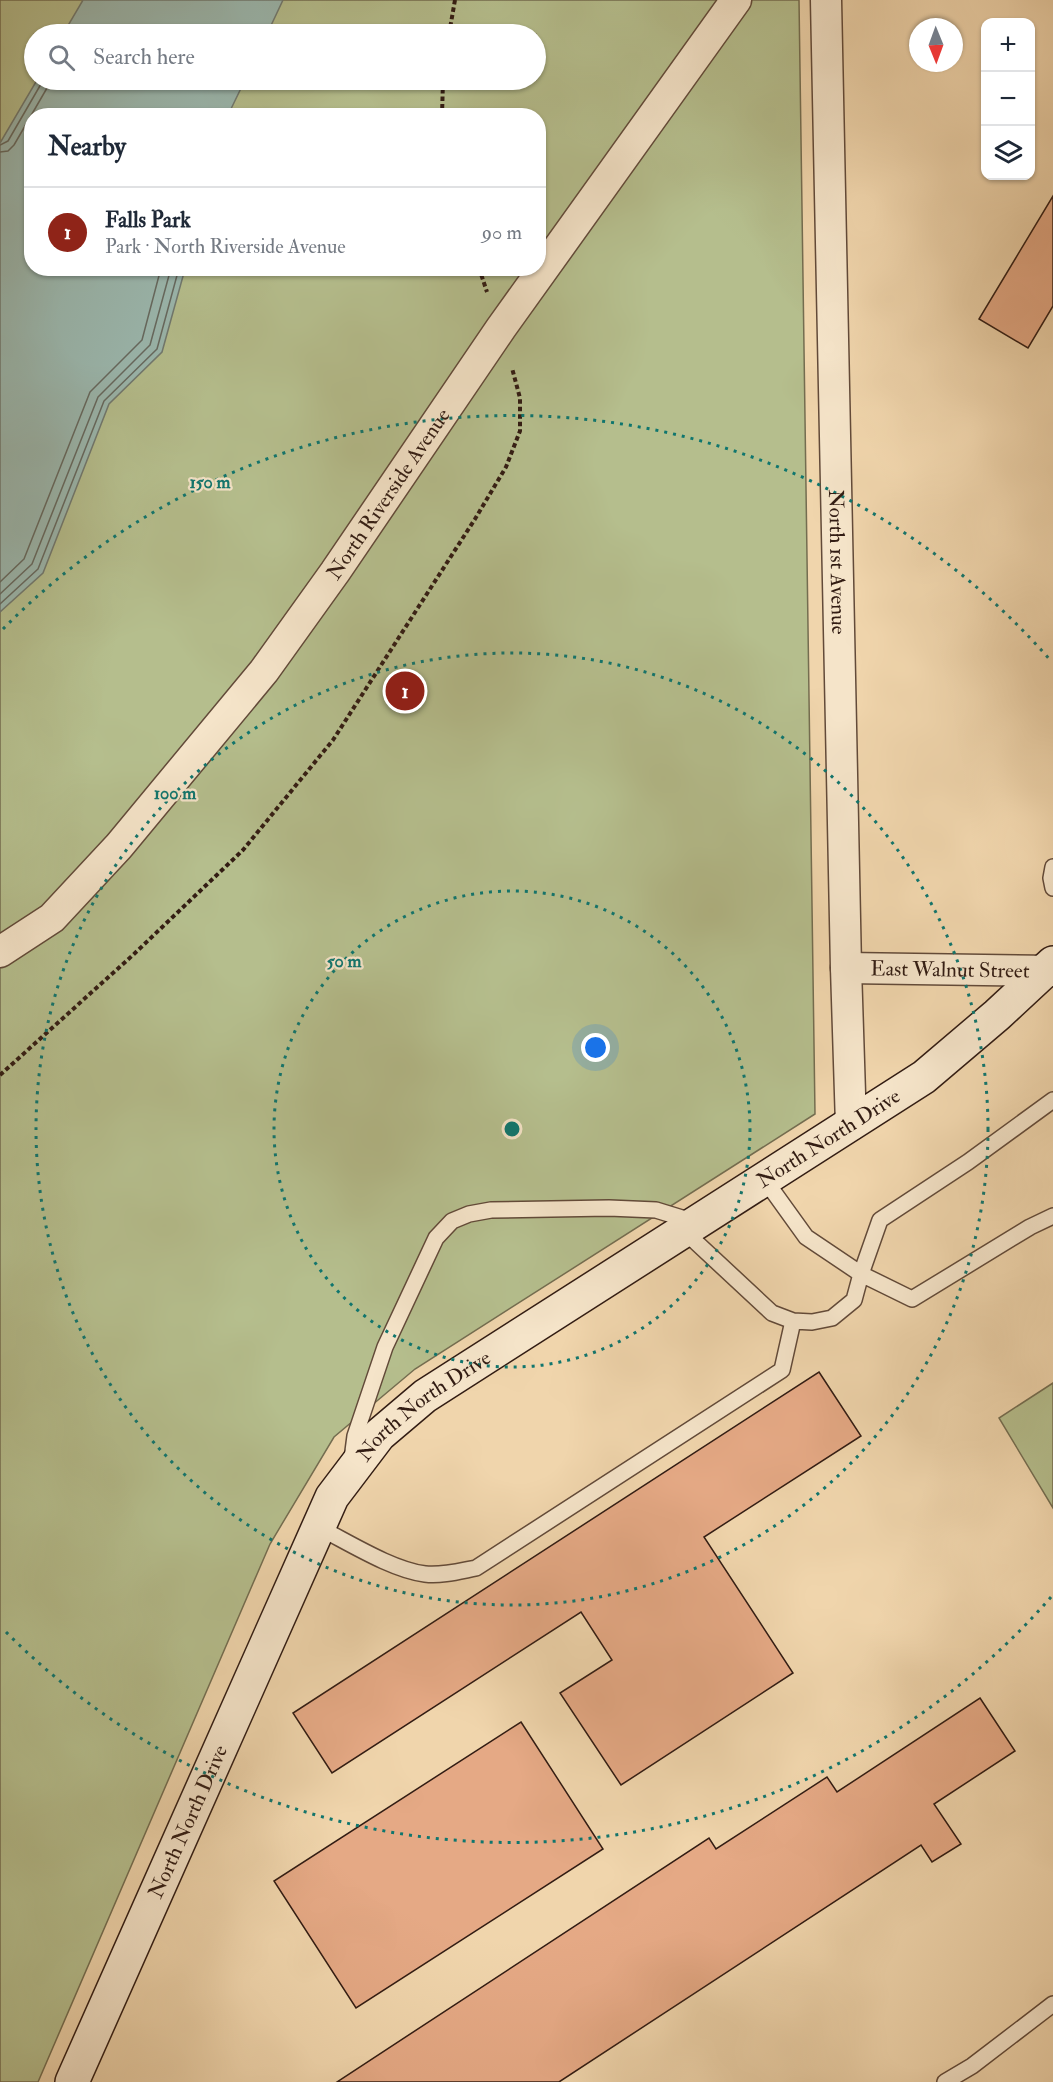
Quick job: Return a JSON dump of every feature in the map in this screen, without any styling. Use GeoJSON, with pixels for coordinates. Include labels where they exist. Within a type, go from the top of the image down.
{"type":"FeatureCollection","features":[{"type":"Feature","properties":{"kind":"main road","name":"North North Drive"},"geometry":{"type":"LineString","coordinates":[[72,2082],[332,1497],[379,1435],[425,1396],[924,1077],[1050,968]]}},
{"type":"Feature","properties":{"kind":"street","name":"North Riverside Avenue"},"geometry":{"type":"LineString","coordinates":[[546,265],[736,0]]}},
{"type":"Feature","properties":{"kind":"street","name":"North 1st Avenue"},"geometry":{"type":"LineString","coordinates":[[826,0],[851,1125]]}},
{"type":"Feature","properties":{"kind":"street","name":"North Riverside Avenue"},"geometry":{"type":"LineString","coordinates":[[0,952],[52,918],[60,910],[119,846],[264,671],[538,276]]}},
{"type":"Feature","properties":{"kind":"street","name":"East Walnut Street"},"geometry":{"type":"LineString","coordinates":[[846,968],[1050,968]]}},
{"type":"Feature","properties":{"kind":"lane"},"geometry":{"type":"LineString","coordinates":[[1053,867],[1051,878],[1053,888]]}},
{"type":"Feature","properties":{"kind":"lane"},"geometry":{"type":"LineString","coordinates":[[350,1472],[355,1437],[385,1347],[436,1238],[452,1221],[469,1214],[491,1210],[609,1208],[656,1210],[691,1227],[772,1313],[793,1321],[812,1322],[832,1318],[854,1300],[880,1220],[968,1162],[1053,1100]]}},
{"type":"Feature","properties":{"kind":"lane"},"geometry":{"type":"LineString","coordinates":[[765,1180],[806,1237],[861,1274],[912,1299],[1030,1227],[1053,1216]]}},
{"type":"Feature","properties":{"kind":"lane"},"geometry":{"type":"LineString","coordinates":[[318,1527],[388,1562],[425,1574],[449,1573],[476,1568],[782,1370],[793,1321]]}},
{"type":"Feature","properties":{"kind":"lane"},"geometry":{"type":"LineString","coordinates":[[945,2082],[972,2066],[1053,2004]]}},
{"type":"Feature","properties":{"kind":"path"},"geometry":{"type":"LineString","coordinates":[[451,24],[455,0]]}},
{"type":"Feature","properties":{"kind":"path"},"geometry":{"type":"LineString","coordinates":[[442,108],[443,90]]}},
{"type":"Feature","properties":{"kind":"path"},"geometry":{"type":"LineString","coordinates":[[0,1075],[134,954],[243,850],[333,740],[475,519],[506,467],[520,431],[520,398],[501,328],[482,276]]}},
{"type":"Feature","properties":{"kind":"green space"},"geometry":{"type":"Polygon","coordinates":[[[0,0],[799,0],[815,1114],[415,1369],[334,1437],[270,1544],[38,2082],[0,2082],[0,0]]]}},
{"type":"Feature","properties":{"kind":"green space"},"geometry":{"type":"Polygon","coordinates":[[[1053,1383],[1053,1508],[999,1418],[1053,1383]]]}},
{"type":"Feature","properties":{"kind":"water"},"geometry":{"type":"Polygon","coordinates":[[[83,0],[283,0],[272,24],[69,24],[83,0]]]}},
{"type":"Feature","properties":{"kind":"water"},"geometry":{"type":"Polygon","coordinates":[[[31,90],[240,90],[231,108],[24,108],[24,276],[183,276],[162,352],[109,404],[43,573],[0,612],[0,143],[31,90]]]}},
{"type":"Feature","properties":{"kind":"building"},"geometry":{"type":"Polygon","coordinates":[[[1053,196],[1053,306],[1028,348],[979,319],[1053,196]]]}},
{"type":"Feature","properties":{"kind":"building"},"geometry":{"type":"Polygon","coordinates":[[[819,1372],[861,1436],[704,1537],[793,1673],[621,1785],[560,1693],[612,1660],[581,1612],[332,1773],[293,1713],[819,1372]]]}},
{"type":"Feature","properties":{"kind":"building"},"geometry":{"type":"Polygon","coordinates":[[[980,1698],[1015,1751],[934,1804],[961,1844],[932,1862],[921,1845],[559,2082],[337,2082],[709,1838],[716,1849],[827,1777],[837,1792],[980,1698]]]}},
{"type":"Feature","properties":{"kind":"building"},"geometry":{"type":"Polygon","coordinates":[[[521,1722],[603,1849],[356,2008],[274,1881],[521,1722]]]}},
{"type":"Feature","properties":{"kind":"place","name":"Falls Park"},"geometry":{"type":"Point","coordinates":[405,691]}}]}
